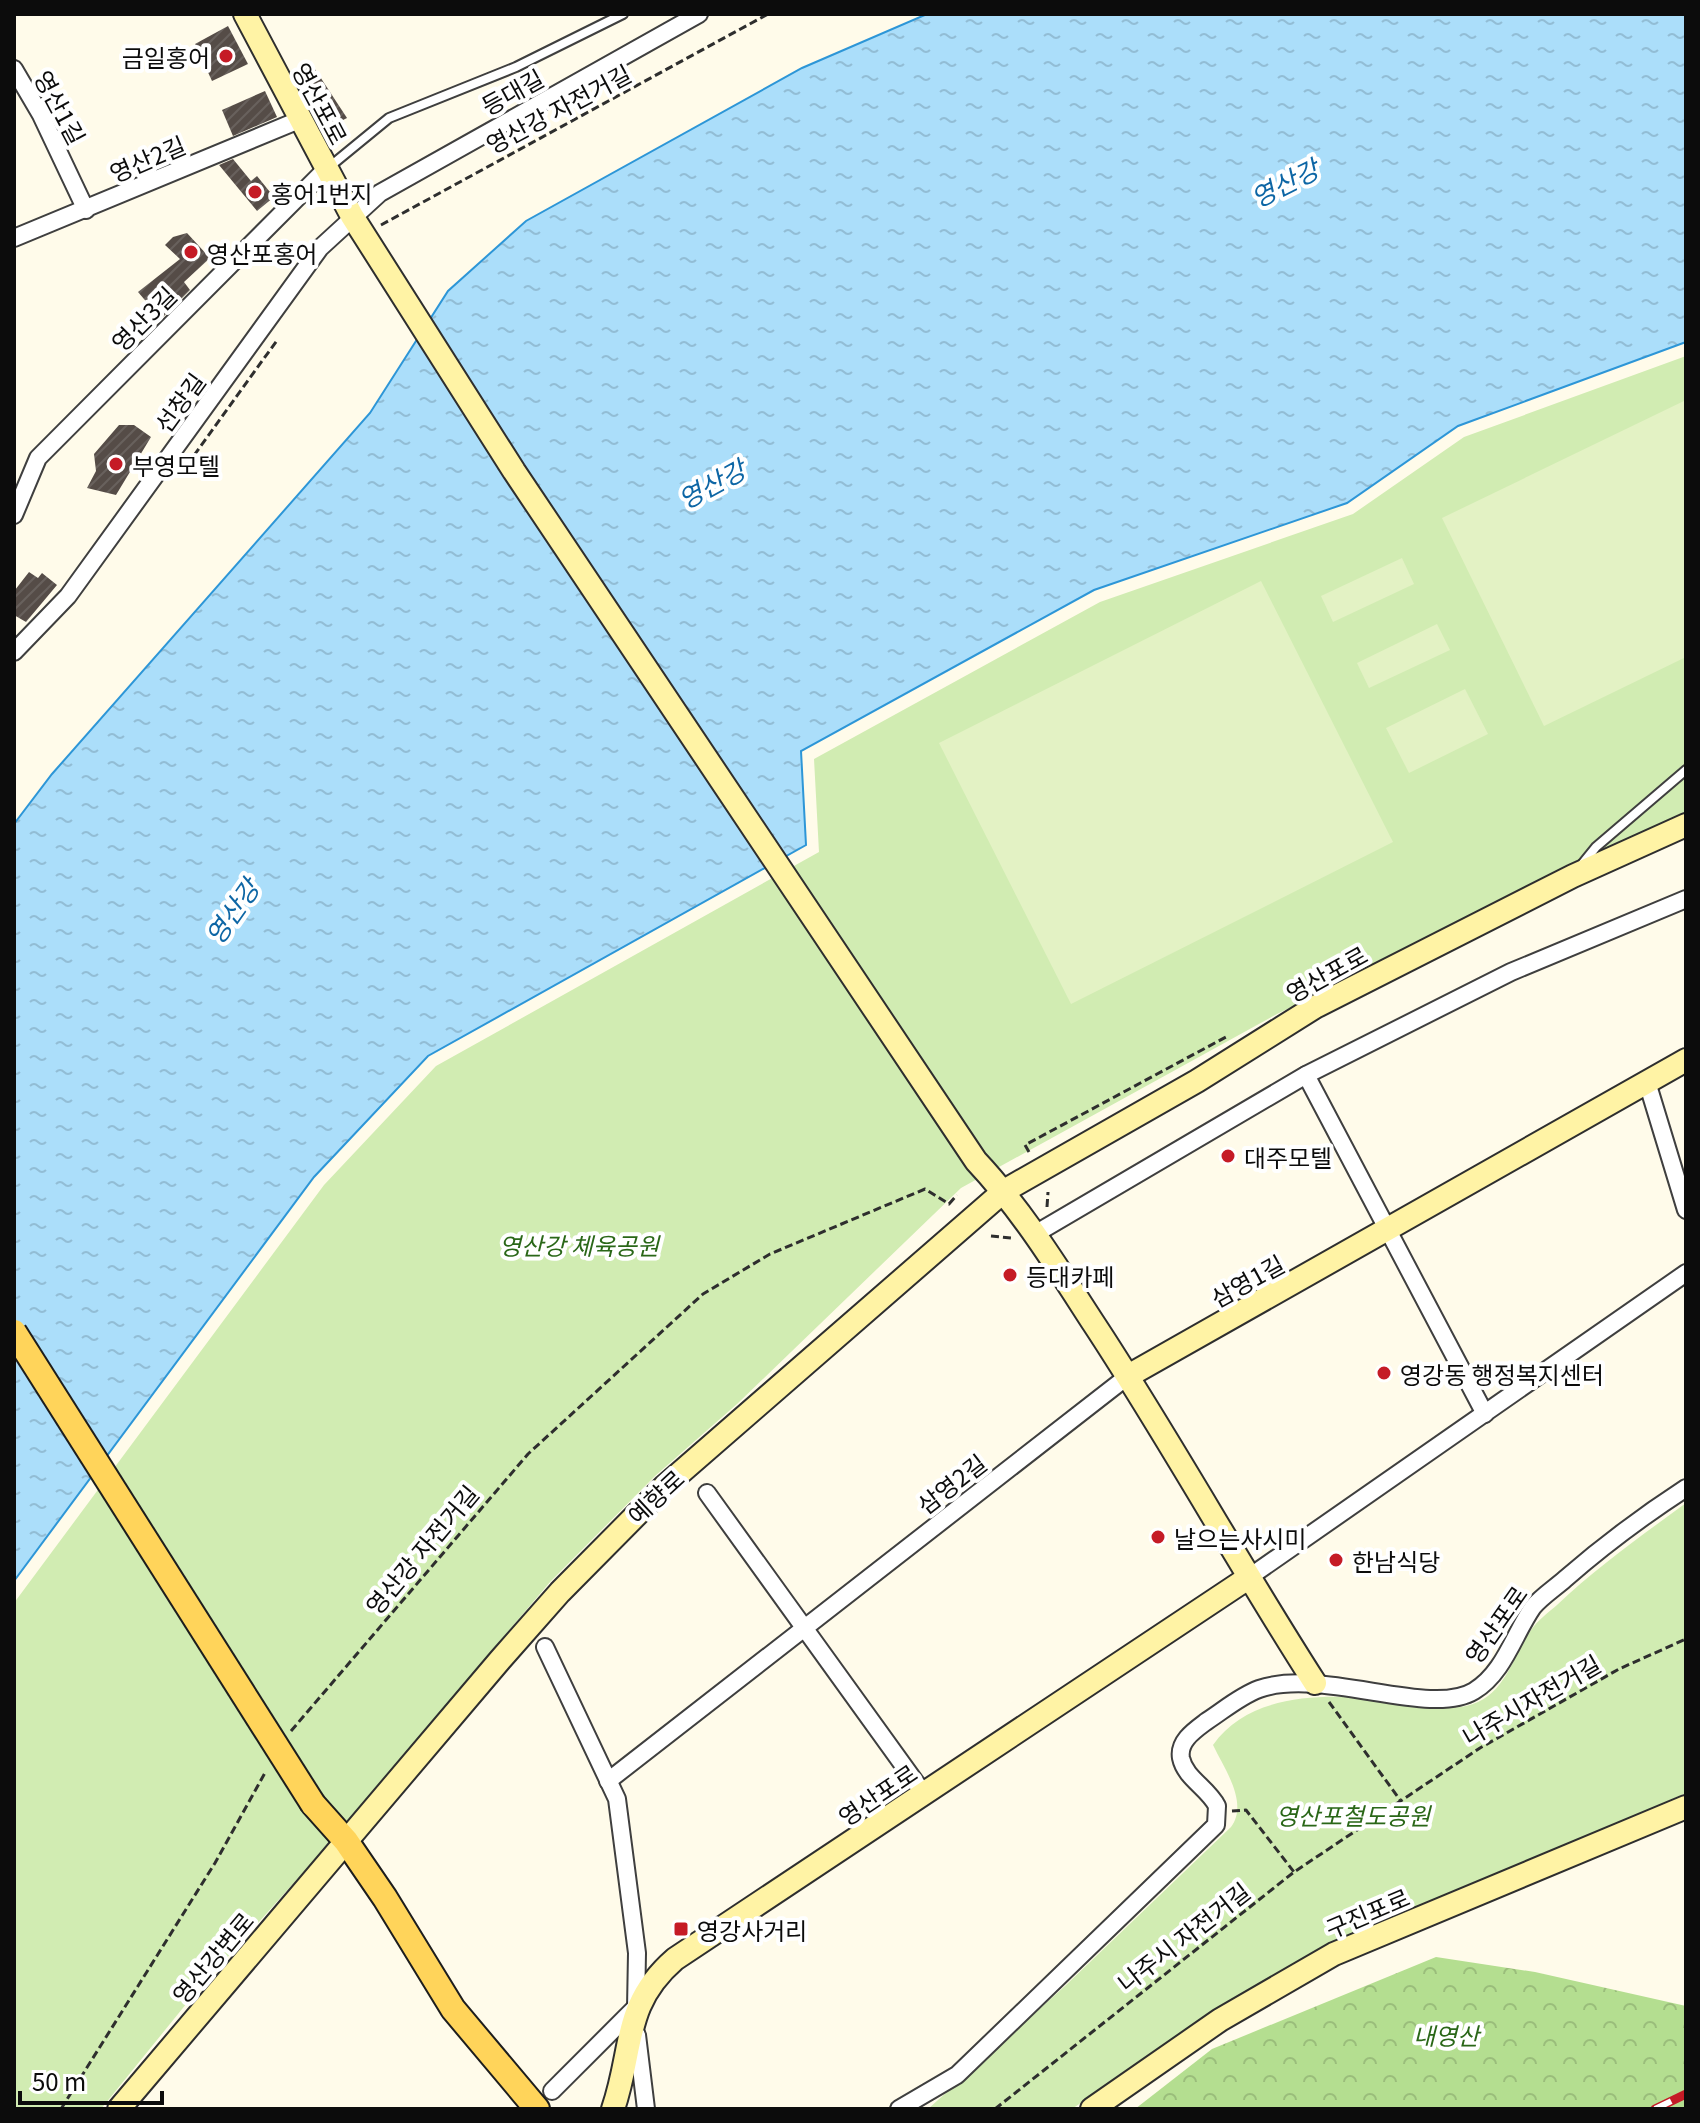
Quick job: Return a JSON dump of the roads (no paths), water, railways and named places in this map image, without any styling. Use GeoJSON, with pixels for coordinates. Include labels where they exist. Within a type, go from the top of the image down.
{"type":"FeatureCollection","features":[{"type":"Feature","properties":{"kind":"main road"},"geometry":{"type":"LineString","coordinates":[[14,1332],[313,1804],[346,1841],[453,2009],[545,2100]]}},
{"type":"Feature","properties":{"kind":"street","name":"영산포로"},"geometry":{"type":"LineString","coordinates":[[245,14],[352,216],[514,471],[976,1161],[1004,1191],[1197,1081],[1315,1007],[1573,876],[1686,825]]}},
{"type":"Feature","properties":{"kind":"street","name":"등대길"},"geometry":{"type":"LineString","coordinates":[[352,216],[380,193],[699,14]]}},
{"type":"Feature","properties":{"kind":"street","name":"영산1길"},"geometry":{"type":"LineString","coordinates":[[14,69],[41,115],[86,210]]}},
{"type":"Feature","properties":{"kind":"street","name":"영산2길"},"geometry":{"type":"LineString","coordinates":[[14,238],[299,120]]}},
{"type":"Feature","properties":{"kind":"street","name":"영산3길"},"geometry":{"type":"LineString","coordinates":[[14,515],[38,458],[326,169]]}},
{"type":"Feature","properties":{"kind":"street","name":"선창길"},"geometry":{"type":"LineString","coordinates":[[14,652],[68,596],[320,248],[352,216]]}},
{"type":"Feature","properties":{"kind":"street"},"geometry":{"type":"LineString","coordinates":[[1035,1234],[1306,1075],[1511,972],[1686,899]]}},
{"type":"Feature","properties":{"kind":"street","name":"삼영1길"},"geometry":{"type":"LineString","coordinates":[[1128,1376],[1686,1060]]}},
{"type":"Feature","properties":{"kind":"street"},"geometry":{"type":"LineString","coordinates":[[1306,1075],[1485,1414]]}},
{"type":"Feature","properties":{"kind":"street"},"geometry":{"type":"LineString","coordinates":[[1647,1082],[1686,1210]]}},
{"type":"Feature","properties":{"kind":"street"},"geometry":{"type":"LineString","coordinates":[[1004,1191],[1128,1376],[1248,1578],[1315,1683]]}},
{"type":"Feature","properties":{"kind":"street","name":"예향로"},"geometry":{"type":"LineString","coordinates":[[346,1841],[540,1614],[611,1538],[699,1456],[1004,1191]]}},
{"type":"Feature","properties":{"kind":"street"},"geometry":{"type":"LineString","coordinates":[[1248,1578],[1686,1273]]}},
{"type":"Feature","properties":{"kind":"street","name":"삼영2길"},"geometry":{"type":"LineString","coordinates":[[608,1781],[1128,1376]]}},
{"type":"Feature","properties":{"kind":"street","name":"영산포로"},"geometry":{"type":"LineString","coordinates":[[899,2109],[957,2075],[1216,1825],[1219,1811],[1214,1799],[1183,1763],[1184,1742],[1199,1726],[1259,1690],[1315,1683],[1449,1699],[1472,1692],[1484,1684],[1506,1655],[1534,1606],[1616,1534],[1686,1488]]}},
{"type":"Feature","properties":{"kind":"street"},"geometry":{"type":"LineString","coordinates":[[707,1493],[924,1794]]}},
{"type":"Feature","properties":{"kind":"street","name":"영산포로"},"geometry":{"type":"LineString","coordinates":[[613,2109],[625,2075],[636,2007],[648,1987],[675,1959],[1248,1578]]}},
{"type":"Feature","properties":{"kind":"street"},"geometry":{"type":"LineString","coordinates":[[545,1647],[617,1799],[637,1953],[638,2058],[646,2109]]}},
{"type":"Feature","properties":{"kind":"street","name":"구진포로"},"geometry":{"type":"LineString","coordinates":[[1092,2109],[1229,2014],[1334,1954],[1686,1807]]}},
{"type":"Feature","properties":{"kind":"street","name":"영산강변로"},"geometry":{"type":"LineString","coordinates":[[119,2109],[346,1841]]}},
{"type":"Feature","properties":{"kind":"street"},"geometry":{"type":"LineString","coordinates":[[545,2100],[636,2007]]}},
{"type":"Feature","properties":{"kind":"lane"},"geometry":{"type":"LineString","coordinates":[[326,169],[389,118],[516,67],[623,14]]}},
{"type":"Feature","properties":{"kind":"lane"},"geometry":{"type":"LineString","coordinates":[[1573,876],[1596,847],[1686,770]]}},
{"type":"Feature","properties":{"kind":"water","name":"영산강"},"geometry":{"type":"Polygon","coordinates":[[[927,14],[1686,14],[1686,342],[1458,426],[1347,503],[1094,590],[801,751],[806,845],[428,1056],[314,1177],[14,1581],[14,824],[52,774],[370,413],[448,291],[526,221],[802,68],[927,14]]]}},
{"type":"Feature","properties":{"kind":"railway"},"geometry":{"type":"LineString","coordinates":[[1655,2109],[1686,2094]]}},
{"type":"Feature","properties":{"kind":"place","name":"금일홍어"},"geometry":{"type":"Point","coordinates":[226,56]}},
{"type":"Feature","properties":{"kind":"place","name":"홍어1번지"},"geometry":{"type":"Point","coordinates":[255,192]}},
{"type":"Feature","properties":{"kind":"place","name":"영산포홍어"},"geometry":{"type":"Point","coordinates":[191,252]}},
{"type":"Feature","properties":{"kind":"place","name":"부영모텔"},"geometry":{"type":"Point","coordinates":[116,464]}},
{"type":"Feature","properties":{"kind":"place","name":"대주모텔"},"geometry":{"type":"Point","coordinates":[1228,1156]}},
{"type":"Feature","properties":{"kind":"place","name":"등대카페"},"geometry":{"type":"Point","coordinates":[1010,1275]}},
{"type":"Feature","properties":{"kind":"place","name":"영강동 행정복지센터"},"geometry":{"type":"Point","coordinates":[1384,1373]}},
{"type":"Feature","properties":{"kind":"place","name":"날으는사시미"},"geometry":{"type":"Point","coordinates":[1158,1537]}},
{"type":"Feature","properties":{"kind":"place","name":"한남식당"},"geometry":{"type":"Point","coordinates":[1336,1560]}},
{"type":"Feature","properties":{"kind":"place","name":"영강사거리"},"geometry":{"type":"Point","coordinates":[681,1929]}},
{"type":"Feature","properties":{"kind":"park label","name":"영산강 체육공원"},"geometry":{"type":"Point","coordinates":[579,1244]}},
{"type":"Feature","properties":{"kind":"park label","name":"영산포철도공원"},"geometry":{"type":"Point","coordinates":[1353,1814]}},
{"type":"Feature","properties":{"kind":"park label","name":"내영산"},"geometry":{"type":"Point","coordinates":[1446,2034]}}]}
